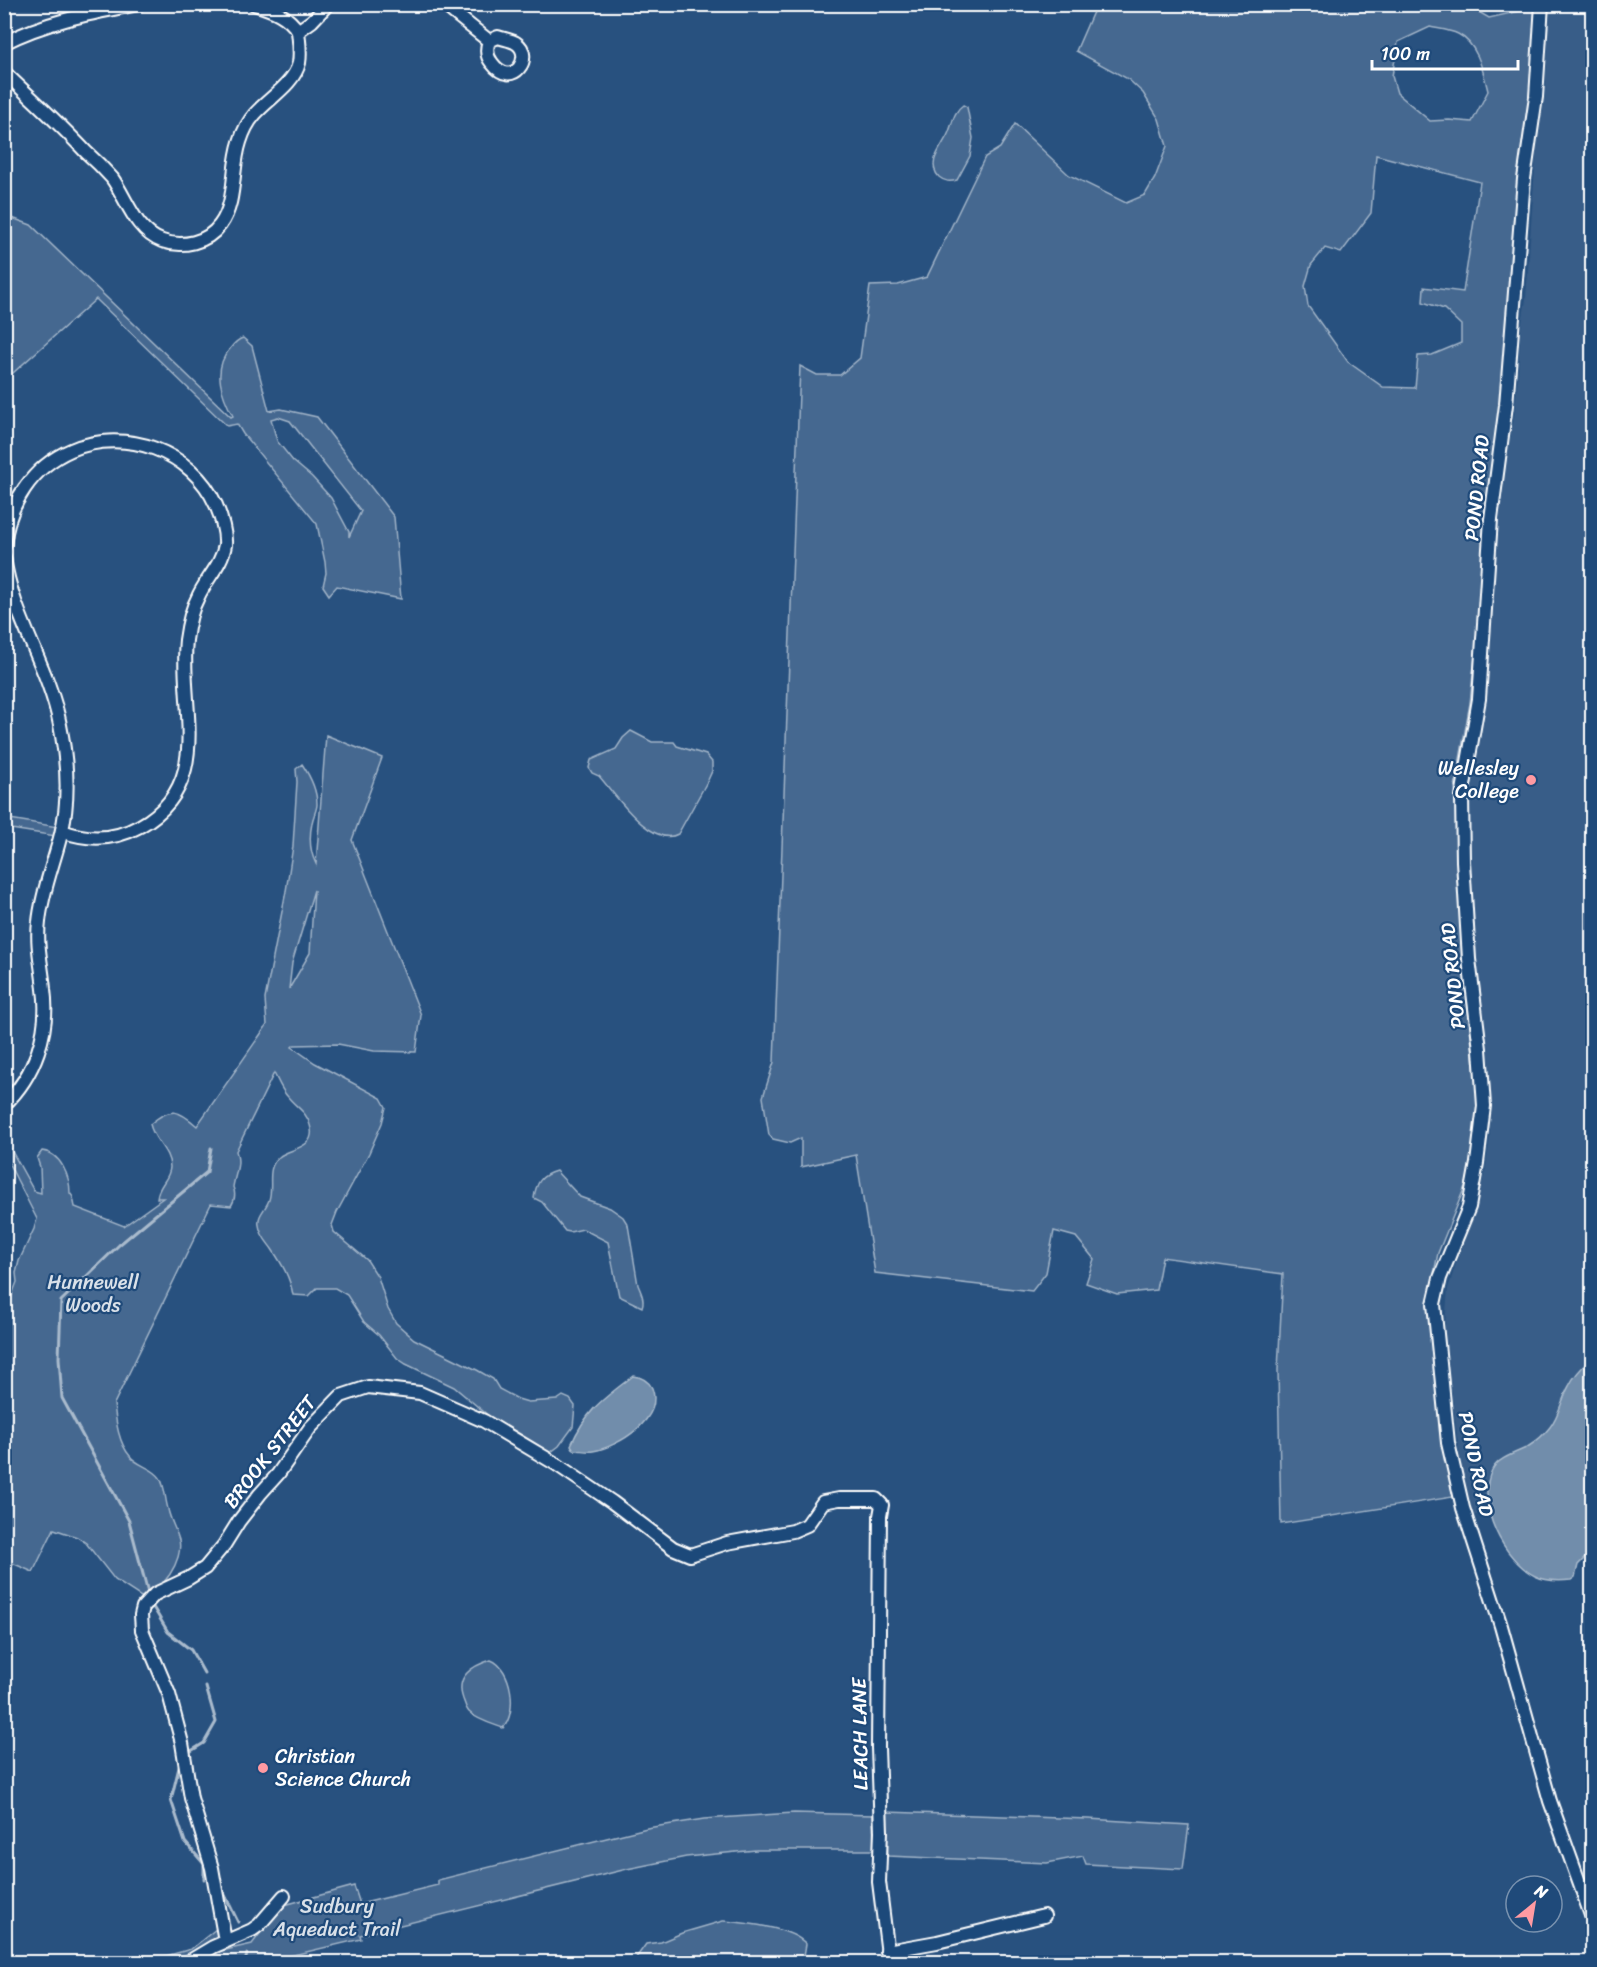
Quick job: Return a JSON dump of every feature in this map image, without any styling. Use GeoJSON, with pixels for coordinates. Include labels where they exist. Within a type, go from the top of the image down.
{"type":"FeatureCollection","features":[{"type":"Feature","properties":{"kind":"street"},"geometry":{"type":"LineString","coordinates":[[4,43],[56,21],[139,4]]}},
{"type":"Feature","properties":{"kind":"street"},"geometry":{"type":"LineString","coordinates":[[4,72],[111,178],[134,217],[149,233],[162,241],[181,244],[198,242],[211,235],[226,215],[239,142],[246,127],[254,115],[294,74],[299,63],[298,31],[291,21],[276,11],[254,4]]}},
{"type":"Feature","properties":{"kind":"street"},"geometry":{"type":"LineString","coordinates":[[298,31],[312,21],[328,4]]}},
{"type":"Feature","properties":{"kind":"street"},"geometry":{"type":"LineString","coordinates":[[443,4],[489,41]]}},
{"type":"Feature","properties":{"kind":"street","name":"POND ROAD"},"geometry":{"type":"LineString","coordinates":[[1542,4],[1536,97],[1524,179],[1506,405],[1491,519],[1479,699],[1462,797],[1469,959],[1480,1049],[1484,1106],[1477,1163],[1468,1207],[1440,1278],[1434,1304],[1448,1443],[1463,1508],[1501,1626],[1550,1801],[1570,1862],[1593,1918]]}},
{"type":"Feature","properties":{"kind":"street"},"geometry":{"type":"LineString","coordinates":[[498,37],[516,43],[522,50],[524,58],[516,70],[506,75],[499,73],[488,58],[489,41],[498,37]]}},
{"type":"Feature","properties":{"kind":"street"},"geometry":{"type":"LineString","coordinates":[[4,546],[15,505],[24,489],[36,475],[66,452],[102,442],[141,444],[177,459],[206,487],[223,525],[225,536],[222,555],[198,597],[188,631],[185,667],[190,745],[185,769],[175,792],[166,805],[147,822],[125,833],[103,838],[82,838],[62,831]]}},
{"type":"Feature","properties":{"kind":"street"},"geometry":{"type":"LineString","coordinates":[[4,557],[12,594],[60,722],[67,774],[62,831],[44,892],[39,922],[38,949],[46,1003],[44,1029],[38,1054],[28,1074],[4,1105]]}},
{"type":"Feature","properties":{"kind":"street","name":"BROOK STREET"},"geometry":{"type":"LineString","coordinates":[[225,1941],[212,1868],[191,1798],[182,1743],[170,1694],[142,1630],[141,1615],[143,1607],[155,1594],[205,1568],[260,1494],[279,1474],[310,1428],[341,1396],[368,1387],[420,1393],[484,1422],[556,1464],[673,1548],[690,1556],[727,1543],[793,1531],[807,1525],[823,1502],[839,1499],[876,1499],[882,1505]]}},
{"type":"Feature","properties":{"kind":"street","name":"LEACH LANE"},"geometry":{"type":"LineString","coordinates":[[882,1505],[880,1516],[878,1748],[881,1831],[879,1882],[888,1957]]}},
{"type":"Feature","properties":{"kind":"street"},"geometry":{"type":"LineString","coordinates":[[188,1962],[259,1925],[284,1896]]}},
{"type":"Feature","properties":{"kind":"street"},"geometry":{"type":"LineString","coordinates":[[888,1957],[1044,1916]]}},
{"type":"Feature","properties":{"kind":"shaded area","name":"Wellesley College"},"geometry":{"type":"Polygon","coordinates":[[[1550,5],[1592,5],[1592,1363],[1567,1415],[1488,1501],[1489,1511],[1473,1516],[1461,1467],[1444,1336],[1448,1289],[1485,1172],[1490,1135],[1463,802],[1479,746],[1502,479],[1514,417],[1520,334],[1526,299],[1536,152],[1545,92],[1550,5]]]}},
{"type":"Feature","properties":{"kind":"shaded area"},"geometry":{"type":"Polygon","coordinates":[[[1592,1358],[1592,1551],[1578,1565],[1575,1577],[1571,1580],[1543,1579],[1524,1568],[1503,1545],[1490,1515],[1487,1499],[1488,1484],[1494,1466],[1529,1446],[1548,1430],[1556,1418],[1571,1382],[1592,1358]]]}},
{"type":"Feature","properties":{"kind":"shaded area"},"geometry":{"type":"Polygon","coordinates":[[[633,1376],[644,1379],[652,1388],[654,1399],[645,1421],[636,1430],[614,1444],[593,1451],[574,1450],[571,1445],[590,1413],[604,1398],[633,1376]]]}},
{"type":"Feature","properties":{"kind":"green space"},"geometry":{"type":"Polygon","coordinates":[[[1465,4],[1489,18],[1529,9],[1529,5],[1537,5],[1529,99],[1518,181],[1502,400],[1470,703],[1455,787],[1466,989],[1478,1104],[1468,1179],[1438,1253],[1430,1294],[1443,1441],[1453,1497],[1281,1524],[1278,1370],[1283,1274],[1162,1257],[1156,1290],[1117,1294],[1086,1283],[1094,1259],[1076,1237],[1054,1231],[1046,1273],[1032,1291],[875,1273],[856,1155],[801,1167],[801,1138],[790,1143],[773,1139],[769,1135],[763,1097],[774,1062],[800,366],[817,375],[840,375],[860,358],[870,286],[898,285],[927,277],[985,157],[1000,148],[1015,124],[1069,175],[1126,203],[1145,195],[1155,178],[1167,146],[1159,119],[1143,93],[1128,79],[1076,51],[1096,5],[1465,4]],[[1430,27],[1398,42],[1392,76],[1397,93],[1430,121],[1472,122],[1488,91],[1479,59],[1465,38],[1430,27]],[[1376,155],[1371,213],[1341,253],[1325,248],[1311,265],[1305,286],[1308,306],[1348,362],[1383,387],[1415,388],[1418,356],[1432,355],[1461,343],[1461,325],[1444,309],[1423,302],[1424,287],[1463,292],[1480,182],[1376,155]]]}},
{"type":"Feature","properties":{"kind":"green space"},"geometry":{"type":"Polygon","coordinates":[[[963,105],[967,107],[973,138],[970,156],[957,180],[945,181],[935,172],[935,161],[955,114],[963,105]]]}},
{"type":"Feature","properties":{"kind":"green space"},"geometry":{"type":"Polygon","coordinates":[[[4,215],[31,225],[231,417],[233,416],[220,383],[221,366],[229,350],[238,340],[243,338],[252,346],[269,411],[281,409],[317,417],[394,517],[401,599],[337,586],[329,595],[323,586],[326,573],[325,562],[317,524],[237,424],[227,426],[96,299],[5,380],[4,215]],[[278,417],[271,419],[277,441],[293,461],[331,498],[349,532],[349,537],[361,511],[290,421],[278,417]]]}},
{"type":"Feature","properties":{"kind":"green space"},"geometry":{"type":"Polygon","coordinates":[[[631,731],[652,742],[674,742],[677,746],[706,755],[712,762],[712,771],[708,780],[678,834],[668,837],[657,834],[646,827],[589,768],[591,760],[616,749],[631,731]]]}},
{"type":"Feature","properties":{"kind":"green space","name":"Hunnewell Woods"},"geometry":{"type":"Polygon","coordinates":[[[326,735],[382,758],[352,840],[421,1015],[416,1052],[374,1051],[338,1044],[294,1045],[292,1047],[315,1063],[381,1098],[386,1107],[369,1153],[337,1212],[332,1225],[334,1232],[367,1260],[378,1277],[388,1309],[396,1323],[414,1339],[493,1379],[499,1389],[518,1399],[528,1402],[557,1400],[563,1396],[570,1399],[575,1406],[573,1427],[559,1446],[551,1452],[537,1456],[454,1387],[397,1358],[379,1335],[364,1322],[347,1295],[335,1288],[317,1288],[309,1296],[293,1295],[285,1271],[262,1235],[259,1221],[269,1200],[272,1167],[279,1157],[306,1143],[311,1133],[306,1117],[286,1095],[274,1073],[236,1151],[238,1164],[232,1204],[231,1206],[211,1204],[114,1404],[118,1431],[126,1450],[133,1459],[157,1474],[162,1481],[169,1513],[179,1540],[180,1548],[175,1566],[164,1582],[149,1594],[141,1597],[115,1580],[86,1543],[77,1537],[54,1529],[33,1572],[5,1560],[5,1313],[17,1282],[16,1273],[19,1261],[37,1219],[5,1156],[4,1137],[34,1191],[41,1193],[40,1167],[37,1158],[42,1151],[49,1153],[59,1161],[66,1173],[75,1207],[124,1226],[163,1198],[157,1198],[159,1189],[169,1171],[169,1161],[150,1124],[164,1114],[175,1112],[185,1116],[197,1126],[267,1025],[265,999],[293,846],[296,769],[302,764],[308,773],[317,799],[310,839],[316,864],[326,735]],[[314,890],[292,963],[289,989],[310,953],[314,890]]]}},
{"type":"Feature","properties":{"kind":"green space"},"geometry":{"type":"Polygon","coordinates":[[[4,818],[64,828],[62,837],[5,828],[4,818]]]}},
{"type":"Feature","properties":{"kind":"green space"},"geometry":{"type":"Polygon","coordinates":[[[556,1171],[580,1197],[610,1208],[623,1217],[628,1225],[638,1285],[643,1299],[642,1307],[619,1296],[608,1242],[583,1229],[565,1231],[542,1202],[534,1198],[540,1180],[556,1171]]]}},
{"type":"Feature","properties":{"kind":"green space"},"geometry":{"type":"Polygon","coordinates":[[[491,1660],[504,1672],[510,1691],[510,1712],[503,1728],[472,1715],[461,1691],[463,1679],[471,1669],[491,1660]]]}},
{"type":"Feature","properties":{"kind":"green space"},"geometry":{"type":"Polygon","coordinates":[[[886,1812],[1189,1825],[1183,1869],[1086,1864],[1083,1856],[1047,1863],[888,1856],[886,1812]]]}},
{"type":"Feature","properties":{"kind":"green space","name":"Sudbury Aqueduct Trail"},"geometry":{"type":"Polygon","coordinates":[[[794,1813],[873,1815],[874,1850],[756,1850],[686,1857],[627,1869],[360,1935],[361,1939],[264,1962],[202,1962],[217,1952],[252,1944],[281,1906],[354,1886],[360,1904],[438,1885],[438,1880],[647,1828],[704,1819],[794,1813]]]}},
{"type":"Feature","properties":{"kind":"green space"},"geometry":{"type":"Polygon","coordinates":[[[723,1921],[767,1927],[799,1938],[806,1944],[803,1962],[633,1962],[646,1944],[661,1942],[723,1921]]]}},
{"type":"Feature","properties":{"kind":"green space","name":"Sudbury Aqueduct Trail"},"geometry":{"type":"Polygon","coordinates":[[[216,1929],[218,1936],[181,1962],[145,1962],[191,1949],[216,1929]]]}},
{"type":"Feature","properties":{"kind":"waterway"},"geometry":{"type":"LineString","coordinates":[[148,1593],[129,1521],[62,1398],[59,1358],[61,1301],[119,1245],[207,1172],[211,1148]]}},
{"type":"Feature","properties":{"kind":"waterway"},"geometry":{"type":"LineString","coordinates":[[153,1607],[168,1632],[191,1650],[204,1673]]}},
{"type":"Feature","properties":{"kind":"waterway"},"geometry":{"type":"LineString","coordinates":[[191,1751],[204,1743],[216,1722],[206,1687]]}},
{"type":"Feature","properties":{"kind":"waterway"},"geometry":{"type":"LineString","coordinates":[[180,1763],[171,1800],[185,1842],[204,1864],[204,1879]]}},
{"type":"Feature","properties":{"kind":"waterway"},"geometry":{"type":"LineString","coordinates":[[222,1889],[238,1922]]}},
{"type":"Feature","properties":{"kind":"waterway"},"geometry":{"type":"LineString","coordinates":[[245,1962],[247,1954]]}},
{"type":"Feature","properties":{"kind":"place","name":"Wellesley College"},"geometry":{"type":"Point","coordinates":[1531,780]}},
{"type":"Feature","properties":{"kind":"place","name":"Christian Science Church"},"geometry":{"type":"Point","coordinates":[263,1768]}}]}
